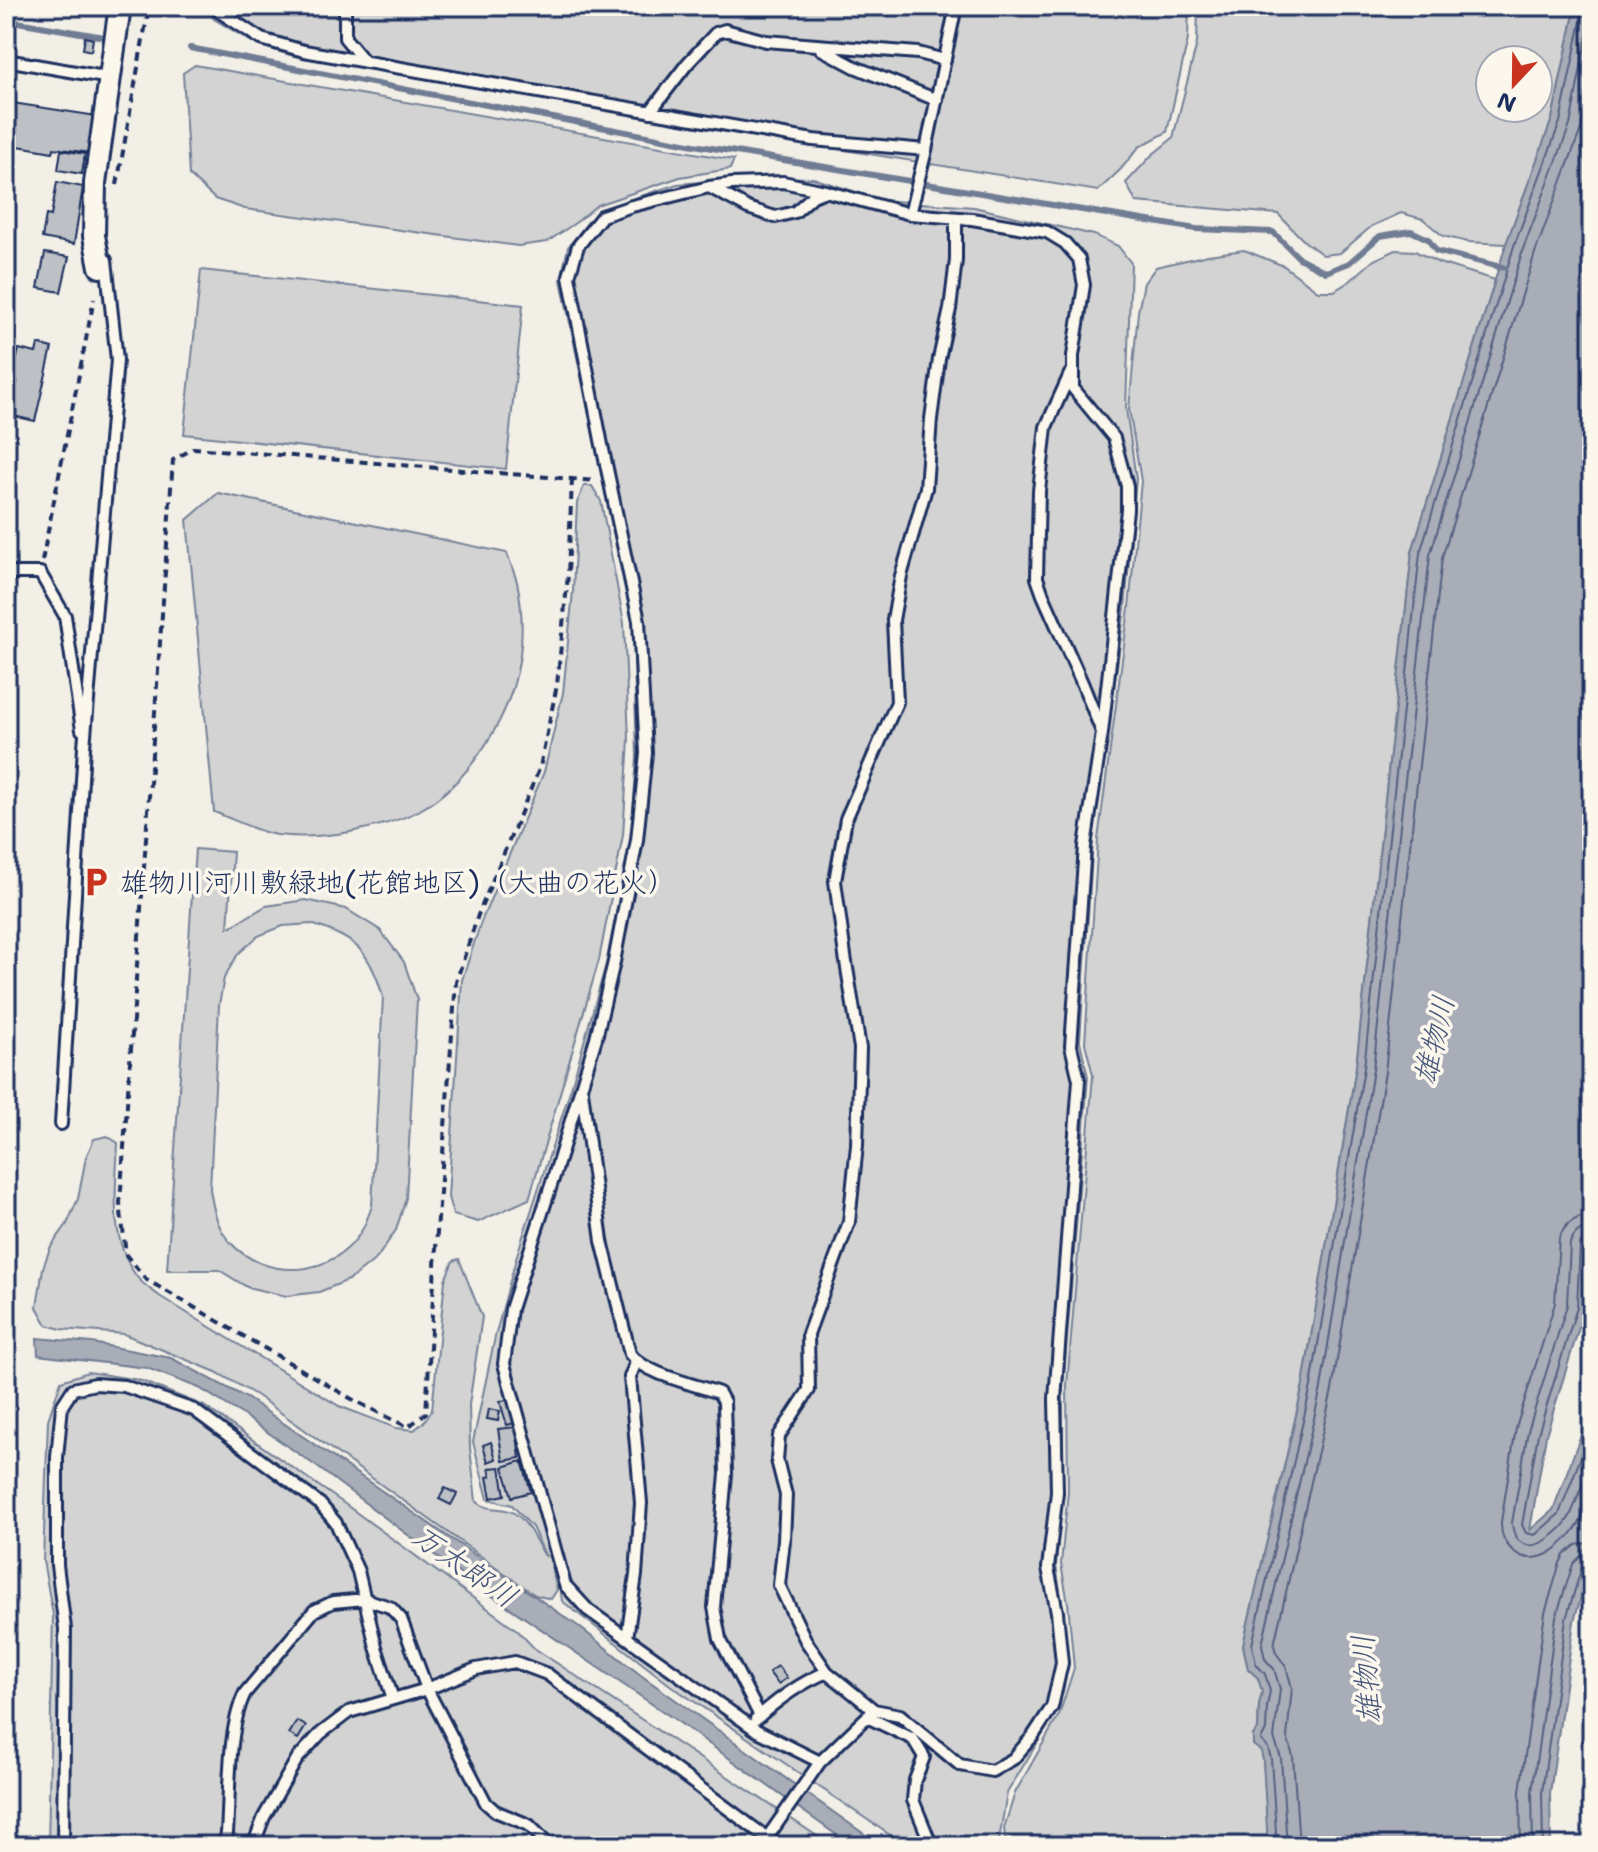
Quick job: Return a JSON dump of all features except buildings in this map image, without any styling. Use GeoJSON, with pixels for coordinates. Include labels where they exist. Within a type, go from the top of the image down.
{"type":"FeatureCollection","features":[{"type":"Feature","properties":{"kind":"street"},"geometry":{"type":"LineString","coordinates":[[100,267],[94,236],[95,183],[120,6]]}},
{"type":"Feature","properties":{"kind":"lane"},"geometry":{"type":"LineString","coordinates":[[214,6],[261,39],[304,51],[813,140],[926,150]]}},
{"type":"Feature","properties":{"kind":"lane"},"geometry":{"type":"LineString","coordinates":[[345,6],[345,38],[365,62]]}},
{"type":"Feature","properties":{"kind":"lane"},"geometry":{"type":"LineString","coordinates":[[910,211],[956,6]]}},
{"type":"Feature","properties":{"kind":"lane"},"geometry":{"type":"LineString","coordinates":[[650,112],[687,64],[716,33],[725,30],[766,41],[918,53],[945,60]]}},
{"type":"Feature","properties":{"kind":"lane"},"geometry":{"type":"LineString","coordinates":[[816,46],[855,67],[937,100]]}},
{"type":"Feature","properties":{"kind":"lane"},"geometry":{"type":"LineString","coordinates":[[6,60],[110,78]]}},
{"type":"Feature","properties":{"kind":"lane"},"geometry":{"type":"LineString","coordinates":[[767,1838],[819,1763],[871,1713],[900,1715],[960,1765],[992,1771],[1013,1759],[1052,1707],[1062,1663],[1057,1612],[1048,1568],[1057,1492],[1055,1399],[1079,1080],[1071,1046],[1085,846],[1102,733],[1127,510],[1127,486],[1114,438],[1073,388],[1073,356],[1084,285],[1079,259],[1065,243],[1047,232],[910,211],[783,182],[709,187],[602,216],[578,246],[569,276],[639,621],[646,753],[637,840],[614,962],[596,1038],[511,1309],[504,1364],[565,1585],[588,1610],[750,1725],[819,1763]]}},
{"type":"Feature","properties":{"kind":"lane"},"geometry":{"type":"LineString","coordinates":[[709,187],[748,208],[775,217],[795,212],[813,196],[825,191]]}},
{"type":"Feature","properties":{"kind":"lane"},"geometry":{"type":"LineString","coordinates":[[925,1846],[928,1837],[913,1800],[915,1780],[924,1757],[913,1739],[871,1713],[827,1672],[806,1641],[779,1585],[786,1495],[777,1460],[779,1436],[809,1390],[808,1334],[849,1222],[857,1145],[860,1048],[835,881],[846,819],[897,702],[893,620],[901,576],[926,488],[931,419],[956,260],[956,218]]}},
{"type":"Feature","properties":{"kind":"lane"},"geometry":{"type":"LineString","coordinates":[[61,1124],[84,747],[117,360],[105,246]]}},
{"type":"Feature","properties":{"kind":"lane"},"geometry":{"type":"LineString","coordinates":[[1073,369],[1046,427],[1039,491],[1037,578],[1102,733]]}},
{"type":"Feature","properties":{"kind":"lane"},"geometry":{"type":"LineString","coordinates":[[6,573],[40,573],[65,616],[84,747]]}},
{"type":"Feature","properties":{"kind":"lane"},"geometry":{"type":"LineString","coordinates":[[581,1087],[602,1241],[630,1354],[636,1362],[658,1372],[719,1393],[724,1402],[726,1474],[714,1607],[720,1639],[760,1716]]}},
{"type":"Feature","properties":{"kind":"lane"},"geometry":{"type":"LineString","coordinates":[[627,1638],[636,1575],[641,1503],[630,1377],[636,1362]]}},
{"type":"Feature","properties":{"kind":"lane"},"geometry":{"type":"LineString","coordinates":[[63,1846],[65,1629],[57,1565],[57,1457],[62,1406],[73,1389],[95,1384],[124,1386],[194,1410],[320,1504],[336,1523],[358,1571],[376,1647],[393,1699]]}},
{"type":"Feature","properties":{"kind":"lane"},"geometry":{"type":"LineString","coordinates":[[224,1846],[238,1707],[245,1693],[314,1611],[333,1602],[365,1599],[390,1607],[401,1619],[427,1689],[486,1803],[495,1811],[529,1825],[550,1846]]}},
{"type":"Feature","properties":{"kind":"lane"},"geometry":{"type":"LineString","coordinates":[[253,1846],[264,1817],[297,1759],[320,1734],[349,1712],[427,1689],[476,1669],[515,1662],[547,1674],[778,1846]]}},
{"type":"Feature","properties":{"kind":"lane"},"geometry":{"type":"LineString","coordinates":[[750,1725],[807,1680],[827,1672]]}},
{"type":"Feature","properties":{"kind":"path"},"geometry":{"type":"LineString","coordinates":[[572,479],[568,575],[557,685],[540,767],[478,915],[456,982],[426,1413],[408,1427],[357,1402],[147,1280],[126,1255],[120,1203],[173,460],[194,448],[609,482]]}},
{"type":"Feature","properties":{"kind":"shaded area"},"geometry":{"type":"Polygon","coordinates":[[[204,6],[1189,6],[1188,39],[1167,132],[1139,147],[1098,191],[695,126],[294,56],[257,45],[214,19],[204,6]]]}},
{"type":"Feature","properties":{"kind":"shaded area"},"geometry":{"type":"Polygon","coordinates":[[[1198,6],[1574,6],[1554,109],[1554,44],[1474,44],[1474,124],[1550,124],[1506,244],[1468,242],[1443,236],[1423,219],[1401,213],[1372,226],[1340,253],[1323,255],[1304,241],[1278,214],[1136,202],[1126,183],[1173,138],[1197,43],[1198,6]]]}},
{"type":"Feature","properties":{"kind":"shaded area"},"geometry":{"type":"Polygon","coordinates":[[[195,65],[734,160],[730,169],[680,177],[597,205],[547,242],[518,246],[245,209],[215,199],[189,175],[183,73],[195,65]]]}},
{"type":"Feature","properties":{"kind":"shaded area"},"geometry":{"type":"Polygon","coordinates":[[[764,177],[813,178],[881,200],[974,207],[1094,235],[1118,246],[1131,263],[1126,408],[1136,479],[1125,609],[1093,839],[1080,1041],[1088,1077],[1063,1389],[1063,1483],[1056,1566],[1068,1665],[1059,1707],[1007,1793],[998,1846],[906,1846],[670,1685],[562,1601],[560,1586],[551,1566],[557,1590],[551,1599],[535,1595],[256,1395],[216,1372],[124,1334],[47,1325],[37,1307],[43,1268],[50,1248],[67,1224],[78,1199],[86,1157],[94,1139],[107,1136],[118,1143],[115,1195],[122,1246],[142,1283],[339,1406],[396,1428],[414,1430],[432,1410],[445,1280],[453,1261],[459,1259],[482,1317],[469,1405],[476,1501],[485,1507],[510,1511],[519,1517],[546,1557],[532,1527],[512,1505],[488,1499],[473,1442],[495,1337],[517,1255],[571,1088],[606,964],[631,841],[637,757],[633,626],[561,280],[568,247],[598,210],[677,184],[764,177]]]}},
{"type":"Feature","properties":{"kind":"shaded area"},"geometry":{"type":"Polygon","coordinates":[[[1244,250],[1284,266],[1318,291],[1334,291],[1374,260],[1396,250],[1415,251],[1439,263],[1495,280],[1412,552],[1356,1067],[1303,1385],[1243,1645],[1248,1668],[1258,1678],[1263,1692],[1258,1729],[1269,1845],[1006,1846],[1004,1828],[1015,1793],[1059,1715],[1074,1668],[1061,1564],[1068,1491],[1067,1385],[1093,1075],[1085,1043],[1098,839],[1129,608],[1141,481],[1129,409],[1138,312],[1144,283],[1156,267],[1244,250]]]}},
{"type":"Feature","properties":{"kind":"shaded area"},"geometry":{"type":"Polygon","coordinates":[[[201,270],[523,305],[506,469],[184,434],[201,270]]]}},
{"type":"Feature","properties":{"kind":"shaded area"},"geometry":{"type":"Polygon","coordinates":[[[584,486],[592,486],[601,501],[624,623],[629,739],[623,835],[599,960],[529,1199],[478,1222],[453,1215],[448,1197],[462,980],[481,922],[544,772],[563,693],[573,591],[577,503],[584,486]]]}},
{"type":"Feature","properties":{"kind":"shaded area"},"geometry":{"type":"Polygon","coordinates":[[[218,493],[507,553],[517,582],[522,628],[516,677],[509,700],[472,764],[456,782],[420,810],[377,826],[314,836],[269,833],[214,812],[187,520],[218,493]]]}},
{"type":"Feature","properties":{"kind":"shaded area"},"geometry":{"type":"Polygon","coordinates":[[[195,849],[233,852],[228,928],[266,906],[306,900],[346,909],[380,930],[404,962],[417,1000],[406,1198],[396,1230],[377,1258],[351,1279],[319,1292],[286,1296],[247,1287],[219,1270],[167,1270],[195,849]],[[311,924],[283,926],[258,936],[238,954],[224,978],[219,1005],[210,1189],[214,1209],[229,1241],[261,1263],[280,1268],[299,1269],[335,1258],[350,1246],[362,1230],[372,1206],[383,997],[373,968],[359,948],[339,935],[311,924]]]}},
{"type":"Feature","properties":{"kind":"shaded area"},"geometry":{"type":"Polygon","coordinates":[[[88,1372],[139,1380],[204,1406],[517,1630],[534,1648],[832,1846],[48,1846],[53,1615],[43,1561],[48,1420],[61,1381],[88,1372]]]}},
{"type":"Feature","properties":{"kind":"water","name":"雄物川"},"geometry":{"type":"Polygon","coordinates":[[[1574,6],[1592,6],[1592,1201],[1585,1308],[1546,1435],[1530,1530],[1553,1510],[1592,1405],[1592,1560],[1574,1621],[1550,1794],[1551,1846],[1268,1846],[1263,1760],[1261,1751],[1253,1745],[1262,1692],[1258,1678],[1248,1669],[1243,1645],[1303,1385],[1356,1067],[1412,552],[1506,244],[1550,124],[1554,124],[1554,109],[1574,6]]]}},
{"type":"Feature","properties":{"kind":"water","name":"万太郎川"},"geometry":{"type":"Polygon","coordinates":[[[37,1338],[92,1343],[171,1358],[247,1398],[578,1626],[642,1676],[881,1846],[852,1846],[677,1721],[460,1574],[316,1466],[199,1388],[147,1368],[38,1355],[37,1338]]]}},
{"type":"Feature","properties":{"kind":"waterway"},"geometry":{"type":"LineString","coordinates":[[6,20],[104,37]]}},
{"type":"Feature","properties":{"kind":"waterway"},"geometry":{"type":"LineString","coordinates":[[190,48],[694,145],[1196,229],[1273,232],[1299,258],[1326,272],[1349,263],[1380,236],[1411,231],[1428,239],[1436,251],[1505,268]]}},
{"type":"Feature","properties":{"kind":"place","name":"雄物川河川敷緑地(花館地区)（大曲の花火）"},"geometry":{"type":"Point","coordinates":[96,882]}}]}
